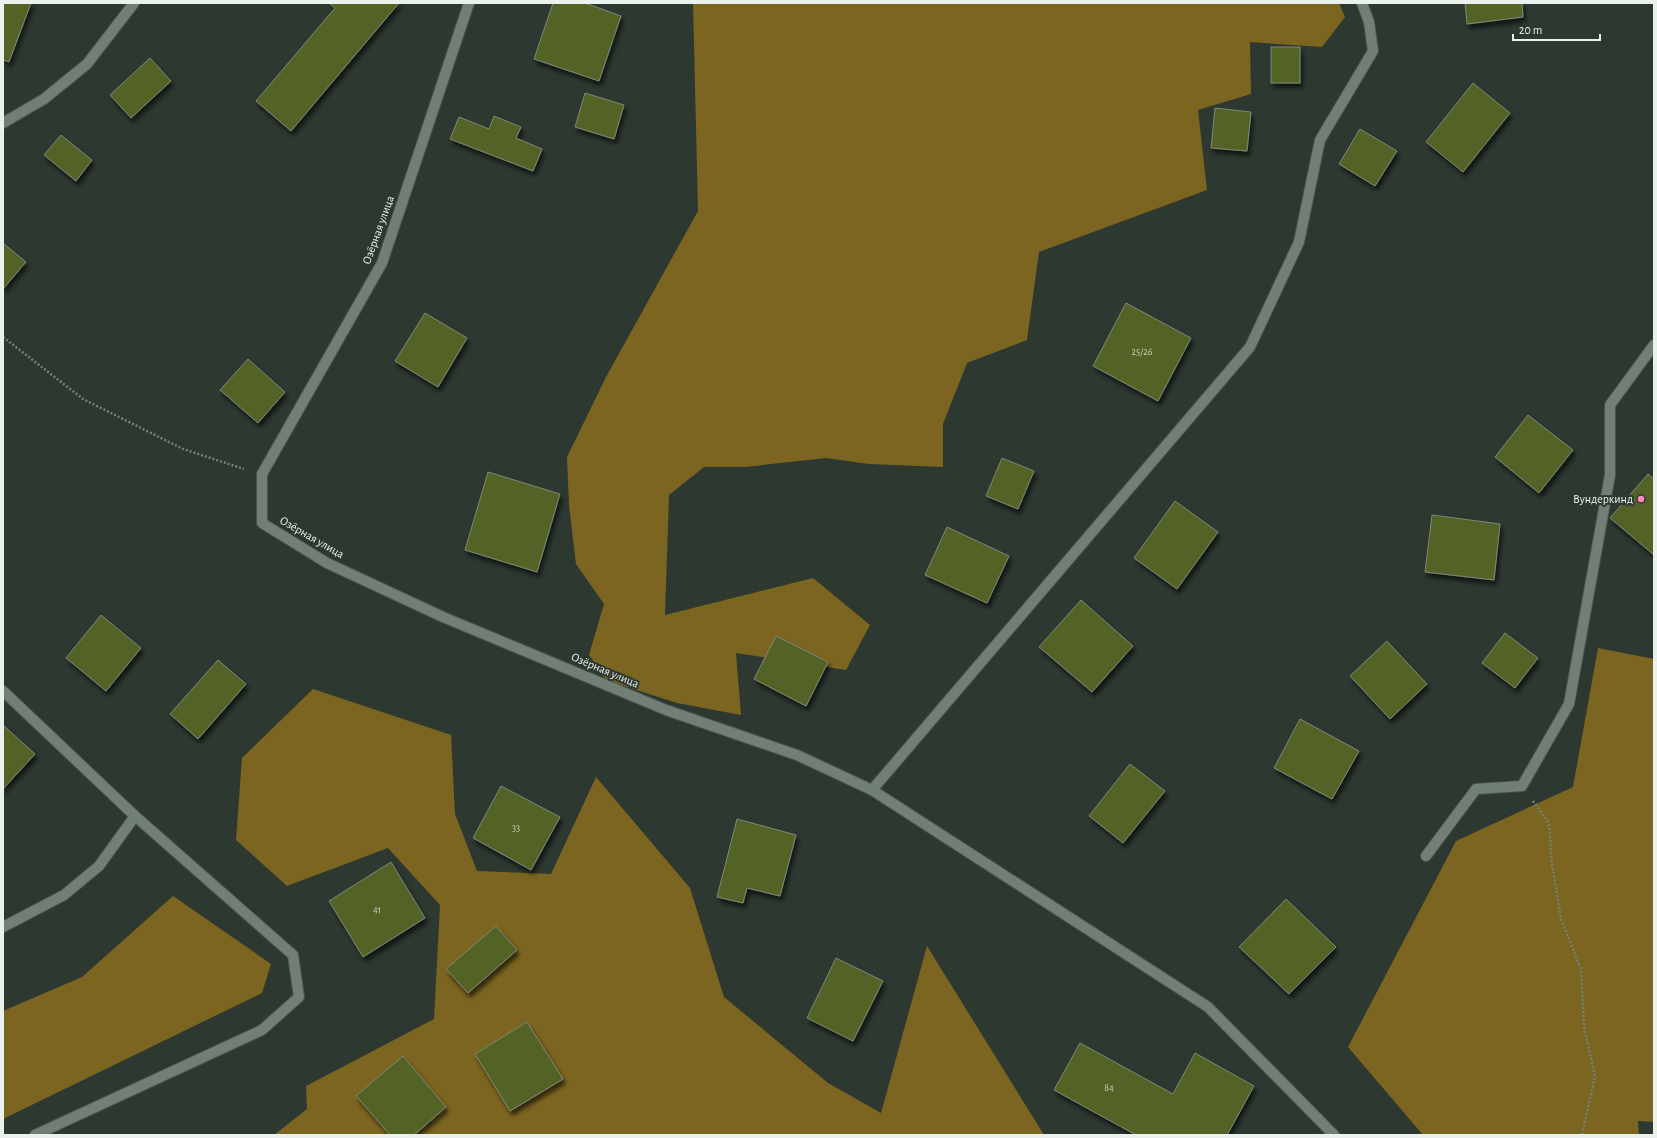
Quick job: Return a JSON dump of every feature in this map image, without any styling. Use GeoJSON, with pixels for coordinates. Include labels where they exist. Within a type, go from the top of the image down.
{"type":"FeatureCollection","features":[{"type":"Feature","properties":{"kind":"street"},"geometry":{"type":"LineString","coordinates":[[3,123],[44,99],[87,64],[134,3]]}},
{"type":"Feature","properties":{"kind":"street","name":"Озёрная улица"},"geometry":{"type":"LineString","coordinates":[[469,3],[382,263],[262,474],[262,523],[327,563],[442,618],[666,710],[797,755],[872,790]]}},
{"type":"Feature","properties":{"kind":"street"},"geometry":{"type":"LineString","coordinates":[[1334,1135],[1208,1007],[872,790],[1250,347],[1299,242],[1320,140],[1374,51],[1369,22],[1362,3]]}},
{"type":"Feature","properties":{"kind":"street"},"geometry":{"type":"LineString","coordinates":[[1426,856],[1476,789],[1522,786],[1569,704],[1610,475],[1610,405],[1654,345]]}},
{"type":"Feature","properties":{"kind":"street"},"geometry":{"type":"LineString","coordinates":[[3,691],[135,816],[294,955],[299,997],[262,1030],[35,1135]]}},
{"type":"Feature","properties":{"kind":"street"},"geometry":{"type":"LineString","coordinates":[[3,927],[64,895],[99,866],[135,816]]}},
{"type":"Feature","properties":{"kind":"path"},"geometry":{"type":"LineString","coordinates":[[3,337],[83,399],[182,449],[262,474]]}},
{"type":"Feature","properties":{"kind":"path"},"geometry":{"type":"LineString","coordinates":[[1522,786],[1549,823],[1552,864],[1561,919],[1581,969],[1584,1027],[1595,1076],[1582,1135]]}},
{"type":"Feature","properties":{"kind":"shaded area"},"geometry":{"type":"Polygon","coordinates":[[[693,3],[1339,3],[1345,17],[1322,47],[1250,42],[1251,94],[1198,110],[1207,190],[1039,252],[1027,340],[967,363],[943,424],[943,467],[869,464],[826,458],[745,467],[704,467],[669,495],[665,615],[813,578],[870,625],[846,670],[736,653],[741,715],[677,703],[606,680],[589,655],[604,604],[576,564],[569,505],[567,457],[606,377],[698,211],[693,3]]]}},
{"type":"Feature","properties":{"kind":"shaded area"},"geometry":{"type":"Polygon","coordinates":[[[1598,648],[1654,659],[1654,1122],[1638,1121],[1639,1135],[1423,1135],[1348,1047],[1456,841],[1573,787],[1598,648]]]}},
{"type":"Feature","properties":{"kind":"shaded area"},"geometry":{"type":"Polygon","coordinates":[[[313,689],[451,735],[455,814],[477,871],[551,874],[596,777],[690,888],[724,997],[828,1083],[881,1113],[927,946],[1044,1135],[274,1135],[307,1109],[306,1086],[434,1019],[440,905],[388,848],[287,886],[236,840],[242,758],[313,689]]]}},
{"type":"Feature","properties":{"kind":"shaded area"},"geometry":{"type":"Polygon","coordinates":[[[173,896],[271,964],[262,993],[3,1119],[3,1011],[82,977],[173,896]]]}},
{"type":"Feature","properties":{"kind":"building"},"geometry":{"type":"Polygon","coordinates":[[[3,3],[31,3],[9,62],[3,60],[3,3]]]}},
{"type":"Feature","properties":{"kind":"building"},"geometry":{"type":"Polygon","coordinates":[[[329,3],[399,3],[291,131],[256,101],[335,8],[329,3]]]}},
{"type":"Feature","properties":{"kind":"building"},"geometry":{"type":"Polygon","coordinates":[[[553,3],[585,3],[621,16],[599,81],[534,59],[553,3]]]}},
{"type":"Feature","properties":{"kind":"building"},"geometry":{"type":"Polygon","coordinates":[[[1465,3],[1522,3],[1523,17],[1467,24],[1465,3]]]}},
{"type":"Feature","properties":{"kind":"building"},"geometry":{"type":"Polygon","coordinates":[[[1271,47],[1300,47],[1300,83],[1271,83],[1271,47]]]}},
{"type":"Feature","properties":{"kind":"building"},"geometry":{"type":"Polygon","coordinates":[[[150,58],[171,81],[131,118],[110,95],[150,58]]]}},
{"type":"Feature","properties":{"kind":"building"},"geometry":{"type":"Polygon","coordinates":[[[1473,83],[1510,113],[1463,172],[1426,142],[1473,83]]]}},
{"type":"Feature","properties":{"kind":"building"},"geometry":{"type":"Polygon","coordinates":[[[585,93],[624,105],[614,139],[575,127],[585,93]]]}},
{"type":"Feature","properties":{"kind":"building"},"geometry":{"type":"Polygon","coordinates":[[[1215,108],[1251,112],[1247,151],[1211,148],[1215,108]]]}},
{"type":"Feature","properties":{"kind":"building"},"geometry":{"type":"Polygon","coordinates":[[[494,116],[521,127],[516,138],[542,149],[533,171],[450,139],[459,117],[489,129],[494,116]]]}},
{"type":"Feature","properties":{"kind":"building"},"geometry":{"type":"Polygon","coordinates":[[[1360,129],[1397,151],[1375,186],[1339,164],[1360,129]]]}},
{"type":"Feature","properties":{"kind":"building"},"geometry":{"type":"Polygon","coordinates":[[[61,135],[92,160],[76,181],[44,155],[61,135]]]}},
{"type":"Feature","properties":{"kind":"building"},"geometry":{"type":"Polygon","coordinates":[[[3,243],[26,262],[3,289],[3,243]]]}},
{"type":"Feature","properties":{"kind":"building"},"geometry":{"type":"Polygon","coordinates":[[[1126,303],[1191,338],[1158,401],[1093,366],[1126,303]]]}},
{"type":"Feature","properties":{"kind":"building"},"geometry":{"type":"Polygon","coordinates":[[[425,313],[467,338],[438,387],[395,361],[425,313]]]}},
{"type":"Feature","properties":{"kind":"building"},"geometry":{"type":"Polygon","coordinates":[[[248,359],[285,392],[258,423],[220,390],[248,359]]]}},
{"type":"Feature","properties":{"kind":"building"},"geometry":{"type":"Polygon","coordinates":[[[1528,415],[1573,450],[1539,493],[1495,457],[1528,415]]]}},
{"type":"Feature","properties":{"kind":"building"},"geometry":{"type":"Polygon","coordinates":[[[1002,458],[1034,471],[1018,509],[986,496],[1002,458]]]}},
{"type":"Feature","properties":{"kind":"building"},"geometry":{"type":"Polygon","coordinates":[[[488,472],[560,494],[537,572],[465,550],[488,472]]]}},
{"type":"Feature","properties":{"kind":"building","name":"Вундеркинд"},"geometry":{"type":"Polygon","coordinates":[[[1648,474],[1654,479],[1654,555],[1610,518],[1648,474]]]}},
{"type":"Feature","properties":{"kind":"building"},"geometry":{"type":"Polygon","coordinates":[[[1175,501],[1218,532],[1177,589],[1134,558],[1175,501]]]}},
{"type":"Feature","properties":{"kind":"building"},"geometry":{"type":"Polygon","coordinates":[[[1432,515],[1500,524],[1494,580],[1425,572],[1432,515]]]}},
{"type":"Feature","properties":{"kind":"building"},"geometry":{"type":"Polygon","coordinates":[[[947,527],[1009,556],[987,603],[925,575],[947,527]]]}},
{"type":"Feature","properties":{"kind":"building"},"geometry":{"type":"Polygon","coordinates":[[[1081,600],[1133,646],[1092,692],[1039,647],[1081,600]]]}},
{"type":"Feature","properties":{"kind":"building"},"geometry":{"type":"Polygon","coordinates":[[[101,615],[141,648],[106,691],[66,658],[101,615]]]}},
{"type":"Feature","properties":{"kind":"building"},"geometry":{"type":"Polygon","coordinates":[[[1505,633],[1538,658],[1515,688],[1482,663],[1505,633]]]}},
{"type":"Feature","properties":{"kind":"building"},"geometry":{"type":"Polygon","coordinates":[[[776,636],[828,662],[806,706],[754,679],[776,636]]]}},
{"type":"Feature","properties":{"kind":"building"},"geometry":{"type":"Polygon","coordinates":[[[1387,641],[1427,684],[1390,719],[1350,676],[1387,641]]]}},
{"type":"Feature","properties":{"kind":"building"},"geometry":{"type":"Polygon","coordinates":[[[218,660],[246,684],[198,739],[170,714],[218,660]]]}},
{"type":"Feature","properties":{"kind":"building"},"geometry":{"type":"Polygon","coordinates":[[[1300,719],[1359,751],[1332,799],[1274,768],[1300,719]]]}},
{"type":"Feature","properties":{"kind":"building"},"geometry":{"type":"Polygon","coordinates":[[[3,725],[35,754],[3,789],[3,725]]]}},
{"type":"Feature","properties":{"kind":"building"},"geometry":{"type":"Polygon","coordinates":[[[1130,764],[1165,791],[1123,843],[1089,816],[1130,764]]]}},
{"type":"Feature","properties":{"kind":"building"},"geometry":{"type":"Polygon","coordinates":[[[501,786],[560,817],[531,870],[473,838],[501,786]]]}},
{"type":"Feature","properties":{"kind":"building"},"geometry":{"type":"Polygon","coordinates":[[[737,819],[796,835],[780,896],[747,888],[743,903],[717,897],[737,819]]]}},
{"type":"Feature","properties":{"kind":"building"},"geometry":{"type":"Polygon","coordinates":[[[391,862],[425,918],[363,957],[329,901],[391,862]]]}},
{"type":"Feature","properties":{"kind":"building"},"geometry":{"type":"Polygon","coordinates":[[[1286,899],[1336,947],[1289,994],[1239,947],[1286,899]]]}},
{"type":"Feature","properties":{"kind":"building"},"geometry":{"type":"Polygon","coordinates":[[[496,926],[517,950],[468,993],[446,969],[496,926]]]}},
{"type":"Feature","properties":{"kind":"building"},"geometry":{"type":"Polygon","coordinates":[[[836,958],[883,981],[853,1041],[807,1018],[836,958]]]}},
{"type":"Feature","properties":{"kind":"building"},"geometry":{"type":"Polygon","coordinates":[[[527,1022],[563,1079],[510,1111],[475,1054],[527,1022]]]}},
{"type":"Feature","properties":{"kind":"building"},"geometry":{"type":"Polygon","coordinates":[[[1080,1043],[1173,1094],[1195,1053],[1254,1086],[1227,1135],[1136,1135],[1054,1090],[1080,1043]]]}},
{"type":"Feature","properties":{"kind":"building"},"geometry":{"type":"Polygon","coordinates":[[[403,1056],[446,1107],[414,1135],[390,1135],[356,1096],[403,1056]]]}},
{"type":"Feature","properties":{"kind":"place","name":"Вундеркинд"},"geometry":{"type":"Point","coordinates":[1641,499]}}]}
